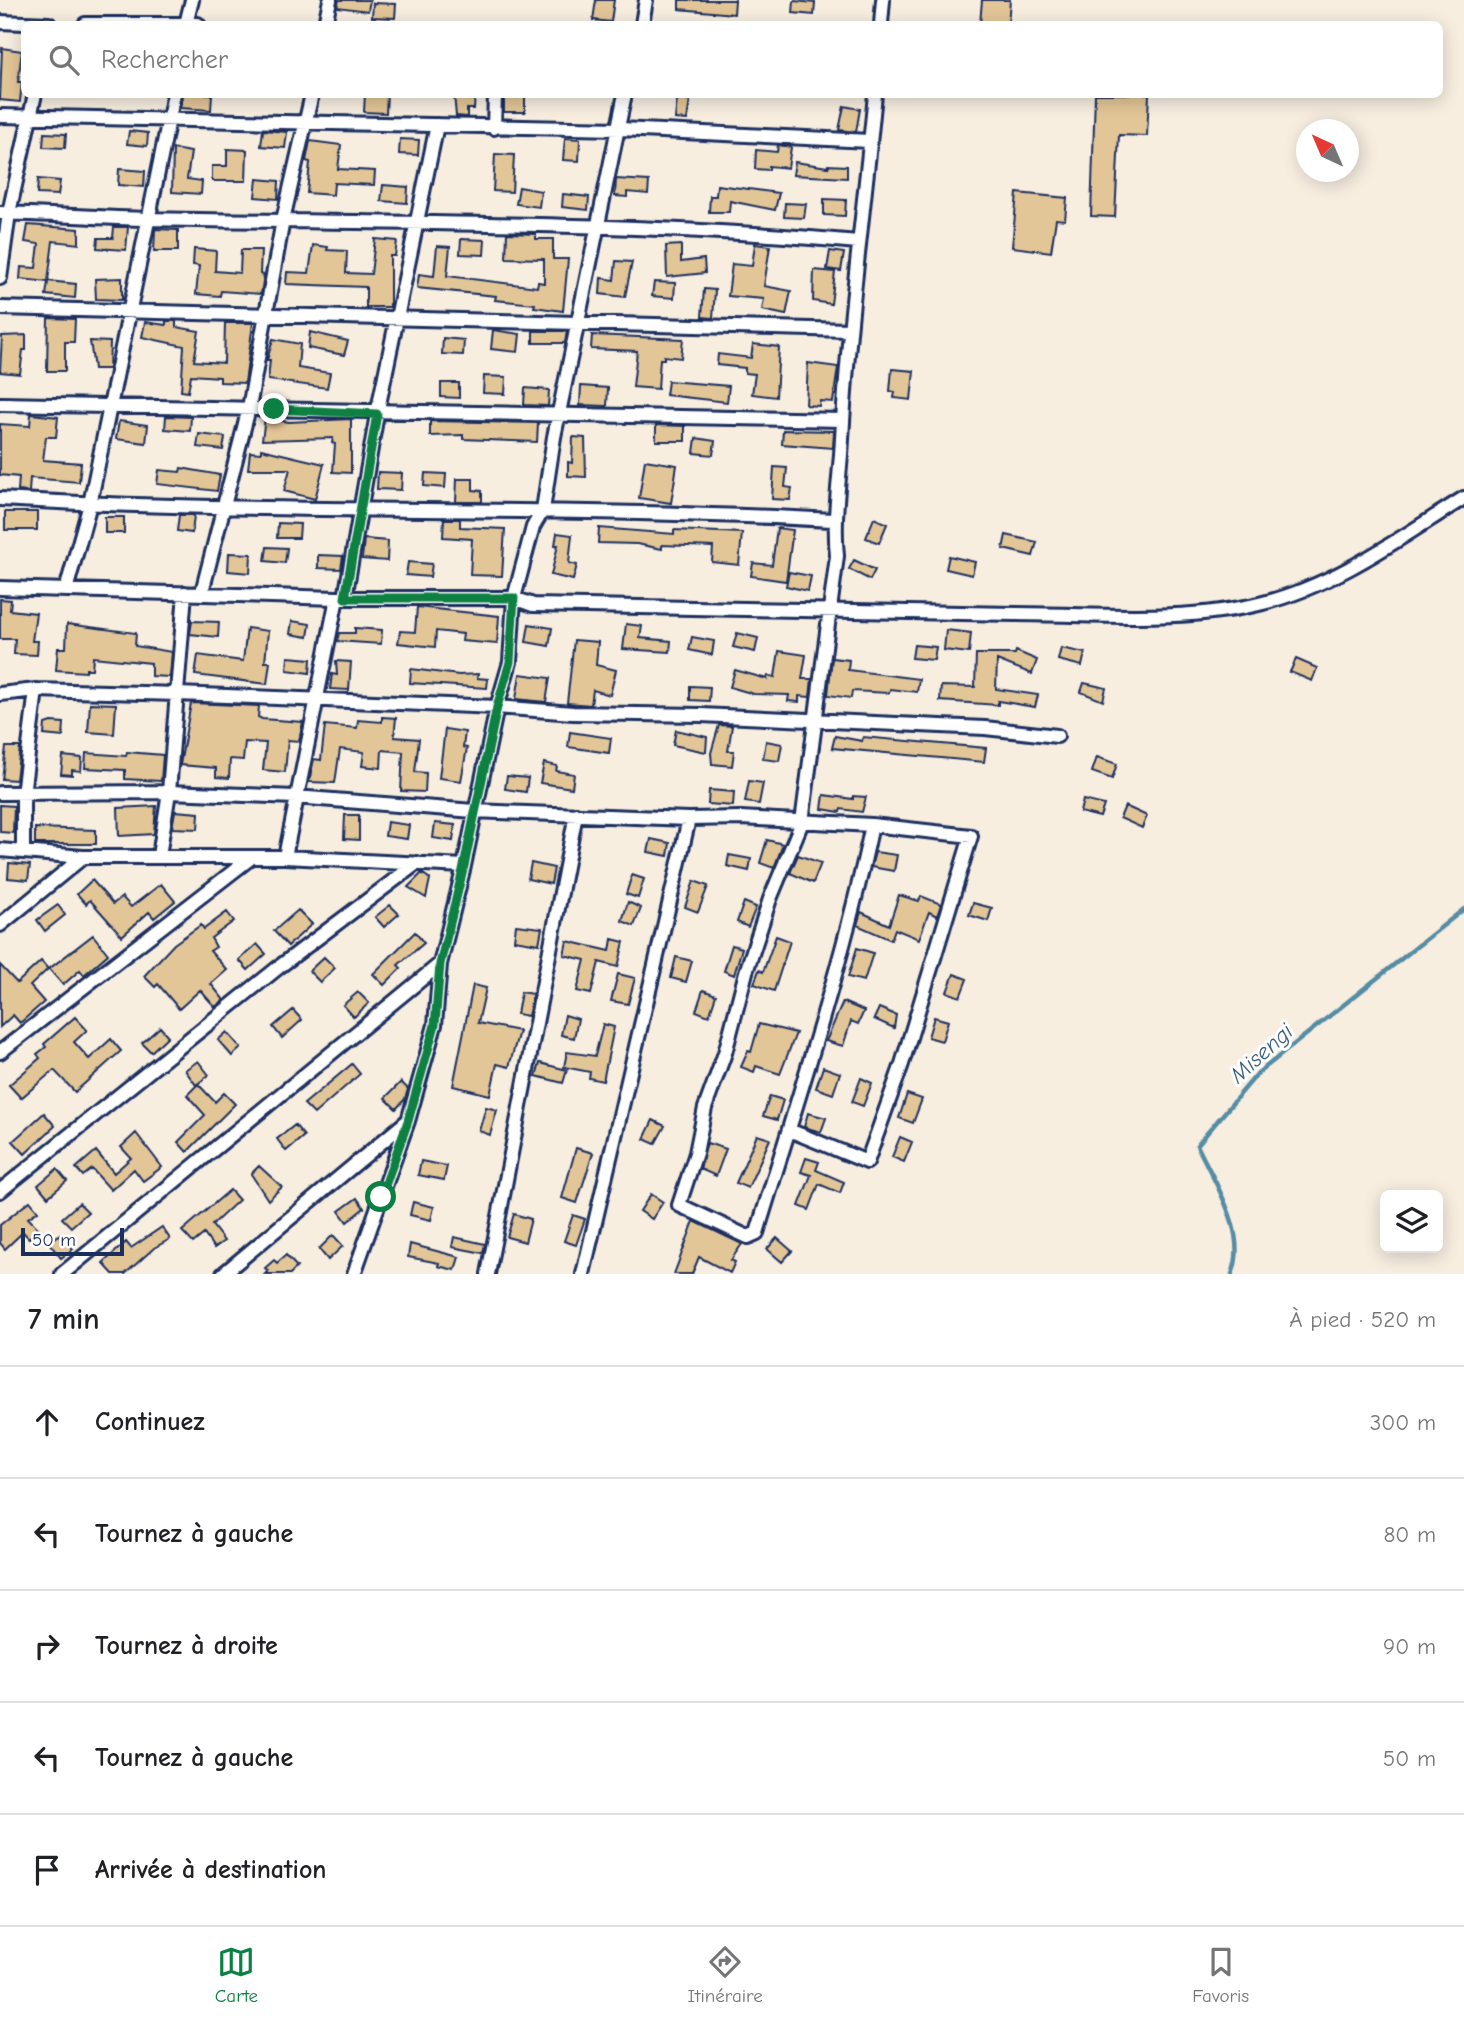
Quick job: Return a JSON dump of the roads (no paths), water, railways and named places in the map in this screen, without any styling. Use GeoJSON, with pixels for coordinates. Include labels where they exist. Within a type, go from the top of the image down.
{"type":"FeatureCollection","features":[{"type":"Feature","properties":{"kind":"street"},"geometry":{"type":"LineString","coordinates":[[187,21],[192,0]]}},
{"type":"Feature","properties":{"kind":"street"},"geometry":{"type":"LineString","coordinates":[[326,21],[330,0]]}},
{"type":"Feature","properties":{"kind":"street"},"geometry":{"type":"LineString","coordinates":[[642,21],[646,0]]}},
{"type":"Feature","properties":{"kind":"street"},"geometry":{"type":"LineString","coordinates":[[881,21],[883,0]]}},
{"type":"Feature","properties":{"kind":"street"},"geometry":{"type":"LineString","coordinates":[[0,22],[21,23]]}},
{"type":"Feature","properties":{"kind":"street"},"geometry":{"type":"LineString","coordinates":[[0,278],[5,213],[34,98]]}},
{"type":"Feature","properties":{"kind":"street"},"geometry":{"type":"LineString","coordinates":[[65,590],[90,504],[173,98]]}},
{"type":"Feature","properties":{"kind":"street"},"geometry":{"type":"LineString","coordinates":[[202,592],[222,505],[249,408],[284,220],[311,98]]}},
{"type":"Feature","properties":{"kind":"street"},"geometry":{"type":"LineString","coordinates":[[494,128],[495,98]]}},
{"type":"Feature","properties":{"kind":"street"},"geometry":{"type":"LineString","coordinates":[[354,1274],[408,1121],[435,1025],[440,964],[464,866],[497,707],[510,662],[514,598],[533,527],[543,510],[559,414],[624,98]]}},
{"type":"Feature","properties":{"kind":"street"},"geometry":{"type":"LineString","coordinates":[[872,825],[856,901],[789,1130],[757,1233],[753,1237],[679,1205],[696,1153],[705,1108],[725,1053],[746,972],[770,899],[803,822],[837,556],[833,520],[839,493],[849,330],[875,98]]}},
{"type":"Feature","properties":{"kind":"street"},"geometry":{"type":"LineString","coordinates":[[0,116],[620,129],[870,141]]}},
{"type":"Feature","properties":{"kind":"street"},"geometry":{"type":"LineString","coordinates":[[285,857],[315,700],[361,509],[377,414],[437,125]]}},
{"type":"Feature","properties":{"kind":"street"},"geometry":{"type":"LineString","coordinates":[[5,213],[149,219],[599,226],[746,232],[858,242]]}},
{"type":"Feature","properties":{"kind":"street"},"geometry":{"type":"LineString","coordinates":[[0,308],[849,330]]}},
{"type":"Feature","properties":{"kind":"street"},"geometry":{"type":"LineString","coordinates":[[0,404],[249,408],[377,414],[559,414],[843,420]]}},
{"type":"Feature","properties":{"kind":"street"},"geometry":{"type":"LineString","coordinates":[[0,588],[341,598],[514,598],[533,605],[828,612],[1140,615],[1212,611],[1264,603],[1324,581],[1464,498]]}},
{"type":"Feature","properties":{"kind":"street"},"geometry":{"type":"LineString","coordinates":[[0,499],[90,504],[688,512],[833,520]]}},
{"type":"Feature","properties":{"kind":"street"},"geometry":{"type":"LineString","coordinates":[[159,856],[169,792],[185,593]]}},
{"type":"Feature","properties":{"kind":"street"},"geometry":{"type":"LineString","coordinates":[[23,852],[23,794],[36,690]]}},
{"type":"Feature","properties":{"kind":"street"},"geometry":{"type":"LineString","coordinates":[[0,694],[36,690],[178,694],[497,707],[573,713],[985,728],[1057,736]]}},
{"type":"Feature","properties":{"kind":"street"},"geometry":{"type":"LineString","coordinates":[[0,793],[169,792],[295,797],[474,811],[688,819],[741,818],[872,825],[971,836],[902,1064],[867,1162],[789,1130]]}},
{"type":"Feature","properties":{"kind":"street"},"geometry":{"type":"LineString","coordinates":[[488,1274],[576,814]]}},
{"type":"Feature","properties":{"kind":"street"},"geometry":{"type":"LineString","coordinates":[[583,1274],[688,819]]}},
{"type":"Feature","properties":{"kind":"street"},"geometry":{"type":"LineString","coordinates":[[0,850],[83,857],[285,857],[464,866]]}},
{"type":"Feature","properties":{"kind":"street"},"geometry":{"type":"LineString","coordinates":[[0,925],[83,857]]}},
{"type":"Feature","properties":{"kind":"street"},"geometry":{"type":"LineString","coordinates":[[0,1052],[252,857]]}},
{"type":"Feature","properties":{"kind":"street"},"geometry":{"type":"LineString","coordinates":[[0,1191],[279,967],[416,863]]}},
{"type":"Feature","properties":{"kind":"street"},"geometry":{"type":"LineString","coordinates":[[62,1274],[440,964]]}},
{"type":"Feature","properties":{"kind":"street"},"geometry":{"type":"LineString","coordinates":[[223,1274],[408,1121]]}},
{"type":"Feature","properties":{"kind":"waterway","name":"Misengi"},"geometry":{"type":"LineString","coordinates":[[1232,1274],[1236,1258],[1233,1225],[1197,1145],[1258,1073],[1464,909]]}}]}
